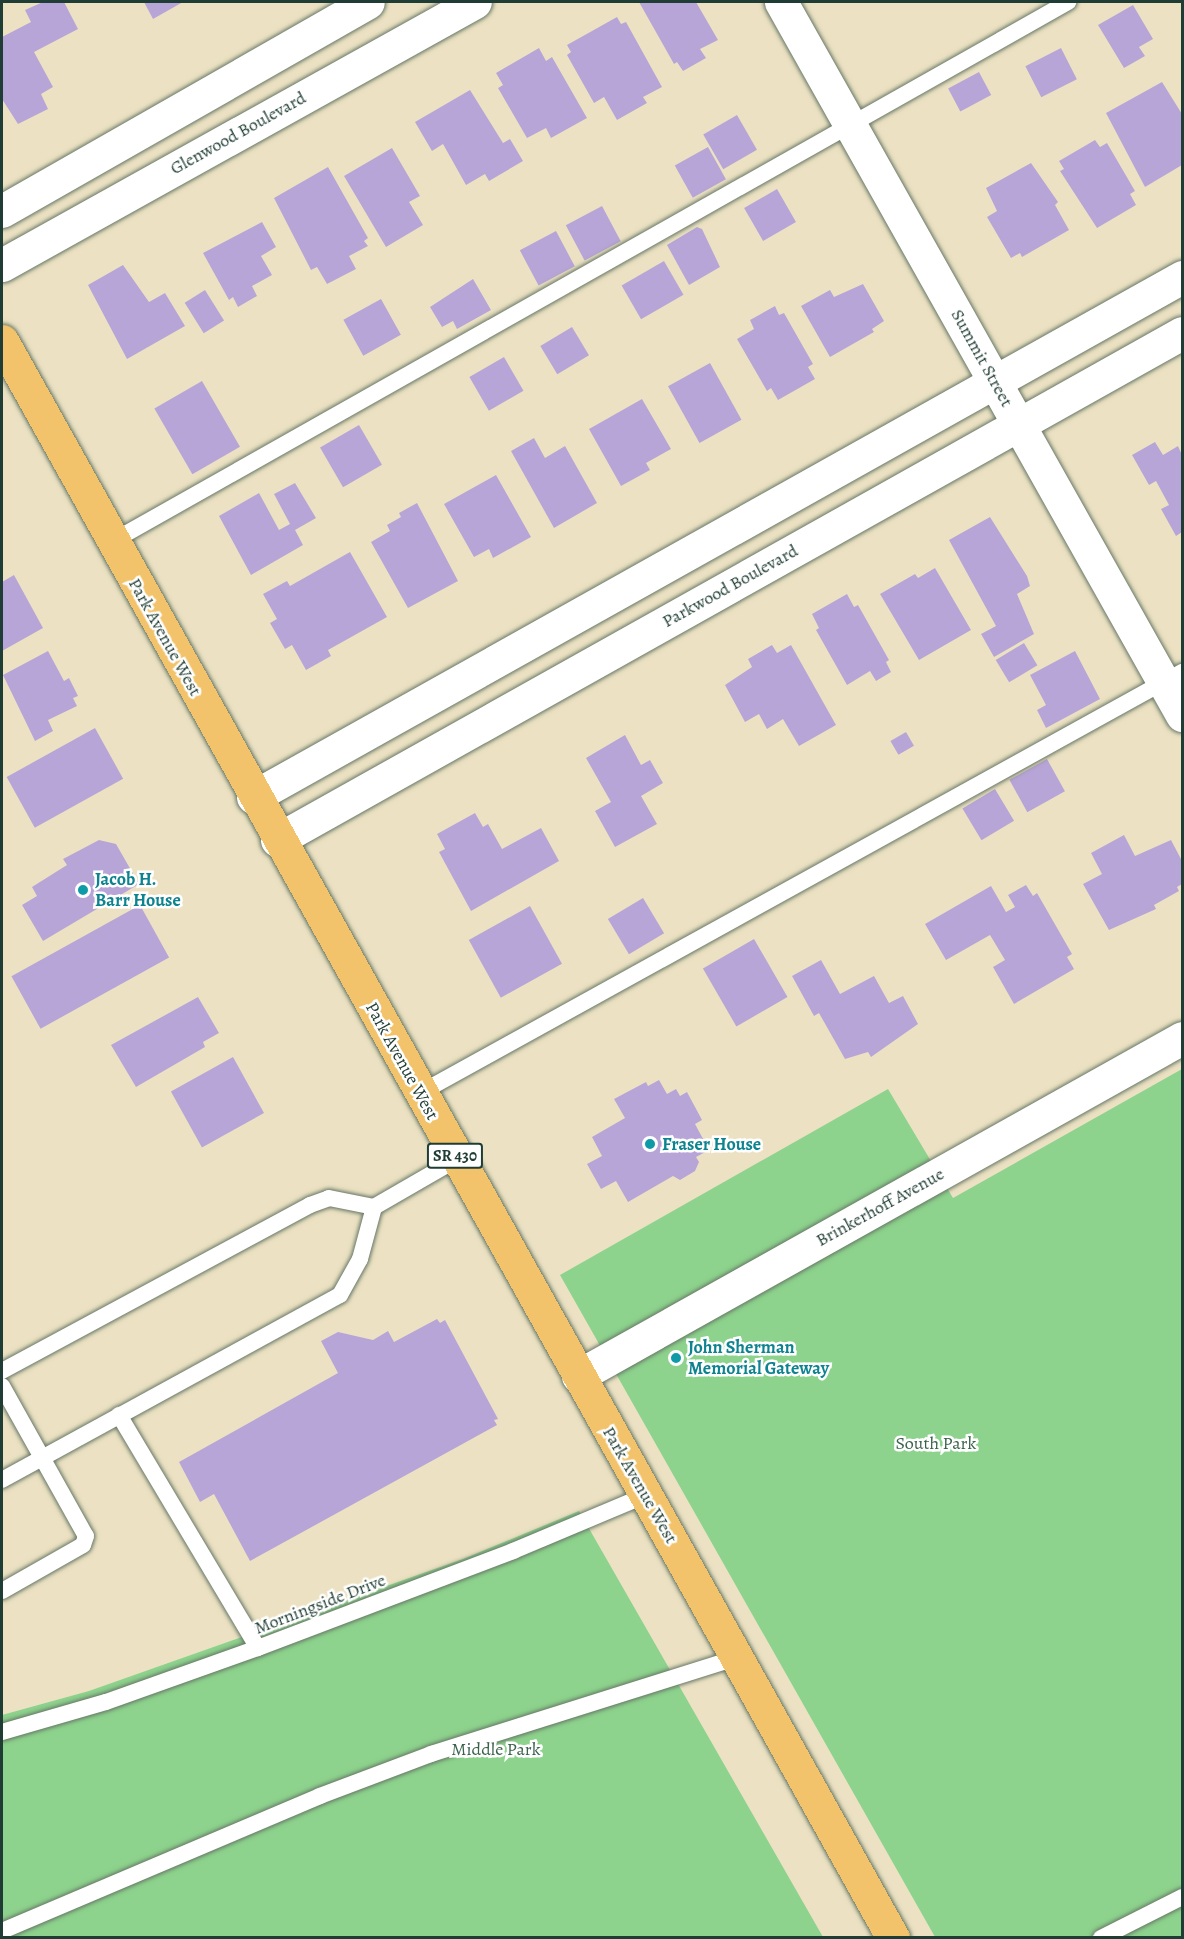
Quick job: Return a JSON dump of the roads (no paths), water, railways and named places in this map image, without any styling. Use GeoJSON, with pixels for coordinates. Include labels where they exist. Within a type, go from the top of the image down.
{"type":"FeatureCollection","features":[{"type":"Feature","properties":{"kind":"main road","name":"Park Avenue West"},"geometry":{"type":"LineString","coordinates":[[2,341],[10,378],[113,541],[253,797],[738,1657],[893,1938]]}},
{"type":"Feature","properties":{"kind":"street"},"geometry":{"type":"LineString","coordinates":[[2,211],[368,2]]}},
{"type":"Feature","properties":{"kind":"street","name":"Glenwood Boulevard"},"geometry":{"type":"LineString","coordinates":[[2,265],[475,2]]}},
{"type":"Feature","properties":{"kind":"street","name":"Summit Street"},"geometry":{"type":"LineString","coordinates":[[781,2],[1019,424],[1173,677],[1182,715]]}},
{"type":"Feature","properties":{"kind":"street"},"geometry":{"type":"LineString","coordinates":[[253,797],[1182,277]]}},
{"type":"Feature","properties":{"kind":"street","name":"Parkwood Boulevard"},"geometry":{"type":"LineString","coordinates":[[278,840],[1182,333]]}},
{"type":"Feature","properties":{"kind":"street","name":"Brinkerhoff Avenue"},"geometry":{"type":"LineString","coordinates":[[578,1376],[1182,1038]]}},
{"type":"Feature","properties":{"kind":"lane"},"geometry":{"type":"LineString","coordinates":[[113,541],[1068,2]]}},
{"type":"Feature","properties":{"kind":"lane"},"geometry":{"type":"LineString","coordinates":[[420,1093],[1173,677]]}},
{"type":"Feature","properties":{"kind":"lane"},"geometry":{"type":"LineString","coordinates":[[2,1371],[310,1205],[329,1198],[374,1207],[457,1159]]}},
{"type":"Feature","properties":{"kind":"lane"},"geometry":{"type":"LineString","coordinates":[[2,1480],[340,1295],[360,1259],[374,1207]]}},
{"type":"Feature","properties":{"kind":"lane"},"geometry":{"type":"LineString","coordinates":[[2,1386],[86,1540],[2,1591]]}},
{"type":"Feature","properties":{"kind":"lane"},"geometry":{"type":"LineString","coordinates":[[119,1415],[258,1648]]}},
{"type":"Feature","properties":{"kind":"lane","name":"Morningside Drive"},"geometry":{"type":"LineString","coordinates":[[2,1732],[106,1702],[258,1648],[513,1551],[646,1495]]}},
{"type":"Feature","properties":{"kind":"lane"},"geometry":{"type":"LineString","coordinates":[[2,1931],[320,1796],[431,1754],[738,1657]]}},
{"type":"Feature","properties":{"kind":"lane"},"geometry":{"type":"LineString","coordinates":[[1101,1938],[1182,1897]]}},
{"type":"Feature","properties":{"kind":"place","name":"Jacob H. Barr House"},"geometry":{"type":"Point","coordinates":[83,890]}},
{"type":"Feature","properties":{"kind":"place","name":"Fraser House"},"geometry":{"type":"Point","coordinates":[650,1144]}},
{"type":"Feature","properties":{"kind":"place","name":"John Sherman Memorial Gateway"},"geometry":{"type":"Point","coordinates":[676,1358]}},
{"type":"Feature","properties":{"kind":"park label","name":"South Park"},"geometry":{"type":"Point","coordinates":[936,1443]}},
{"type":"Feature","properties":{"kind":"park label","name":"Middle Park"},"geometry":{"type":"Point","coordinates":[496,1749]}}]}
